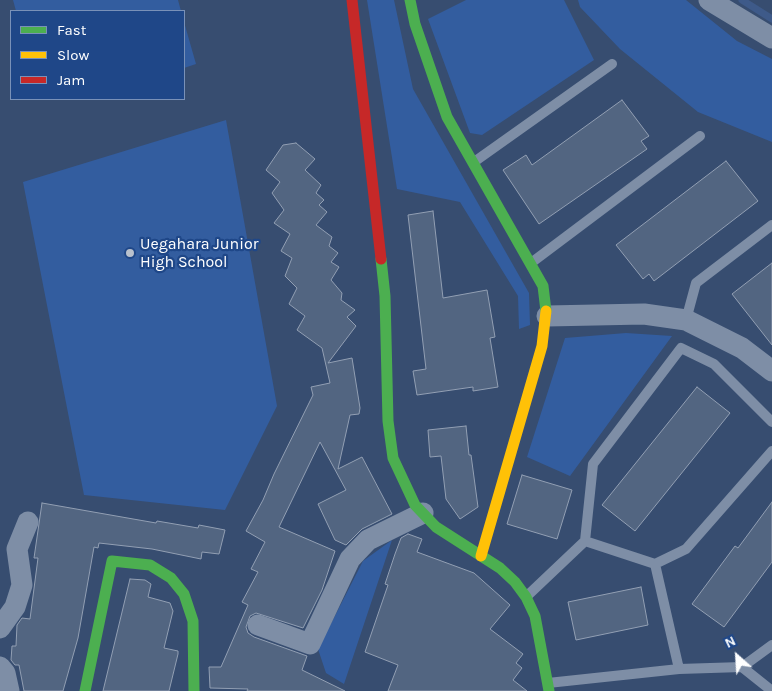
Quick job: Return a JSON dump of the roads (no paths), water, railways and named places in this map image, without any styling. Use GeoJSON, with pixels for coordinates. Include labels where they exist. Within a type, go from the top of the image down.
{"type":"FeatureCollection","features":[{"type":"Feature","properties":{"kind":"street"},"geometry":{"type":"LineString","coordinates":[[352,0],[385,296],[388,421],[393,458],[414,505],[436,527],[500,568],[515,582],[526,597],[535,616],[545,688]]}},
{"type":"Feature","properties":{"kind":"street"},"geometry":{"type":"LineString","coordinates":[[410,0],[415,24],[447,117],[543,286],[548,316],[542,346],[481,556]]}},
{"type":"Feature","properties":{"kind":"street"},"geometry":{"type":"LineString","coordinates":[[709,0],[772,38]]}},
{"type":"Feature","properties":{"kind":"street"},"geometry":{"type":"LineString","coordinates":[[548,316],[644,314],[686,320],[742,348],[770,366]]}},
{"type":"Feature","properties":{"kind":"street"},"geometry":{"type":"LineString","coordinates":[[258,625],[310,644],[350,559],[368,540],[423,513]]}},
{"type":"Feature","properties":{"kind":"street"},"geometry":{"type":"LineString","coordinates":[[0,628],[15,607],[22,585],[17,549],[28,522]]}},
{"type":"Feature","properties":{"kind":"street"},"geometry":{"type":"LineString","coordinates":[[85,691],[112,561],[150,566],[171,578],[184,594],[193,621],[194,691]]}},
{"type":"Feature","properties":{"kind":"street"},"geometry":{"type":"LineString","coordinates":[[0,667],[5,673],[9,691]]}},
{"type":"Feature","properties":{"kind":"lane"},"geometry":{"type":"LineString","coordinates":[[473,162],[612,64]]}},
{"type":"Feature","properties":{"kind":"lane"},"geometry":{"type":"LineString","coordinates":[[530,264],[700,136]]}},
{"type":"Feature","properties":{"kind":"lane"},"geometry":{"type":"LineString","coordinates":[[686,320],[696,283],[772,225]]}},
{"type":"Feature","properties":{"kind":"lane"},"geometry":{"type":"LineString","coordinates":[[526,597],[585,541],[593,464],[681,348],[714,364],[772,422]]}},
{"type":"Feature","properties":{"kind":"lane"},"geometry":{"type":"LineString","coordinates":[[585,541],[655,564],[686,549],[772,451]]}},
{"type":"Feature","properties":{"kind":"lane"},"geometry":{"type":"LineString","coordinates":[[655,564],[679,668]]}},
{"type":"Feature","properties":{"kind":"lane"},"geometry":{"type":"LineString","coordinates":[[545,688],[679,668],[742,667],[772,646]]}},
{"type":"Feature","properties":{"kind":"lane"},"geometry":{"type":"LineString","coordinates":[[742,667],[772,691]]}},
{"type":"Feature","properties":{"kind":"waterway"},"geometry":{"type":"LineString","coordinates":[[742,0],[772,19]]}},
{"type":"Feature","properties":{"kind":"place","name":"Uegahara Junior High School"},"geometry":{"type":"Point","coordinates":[130,253]}}]}
